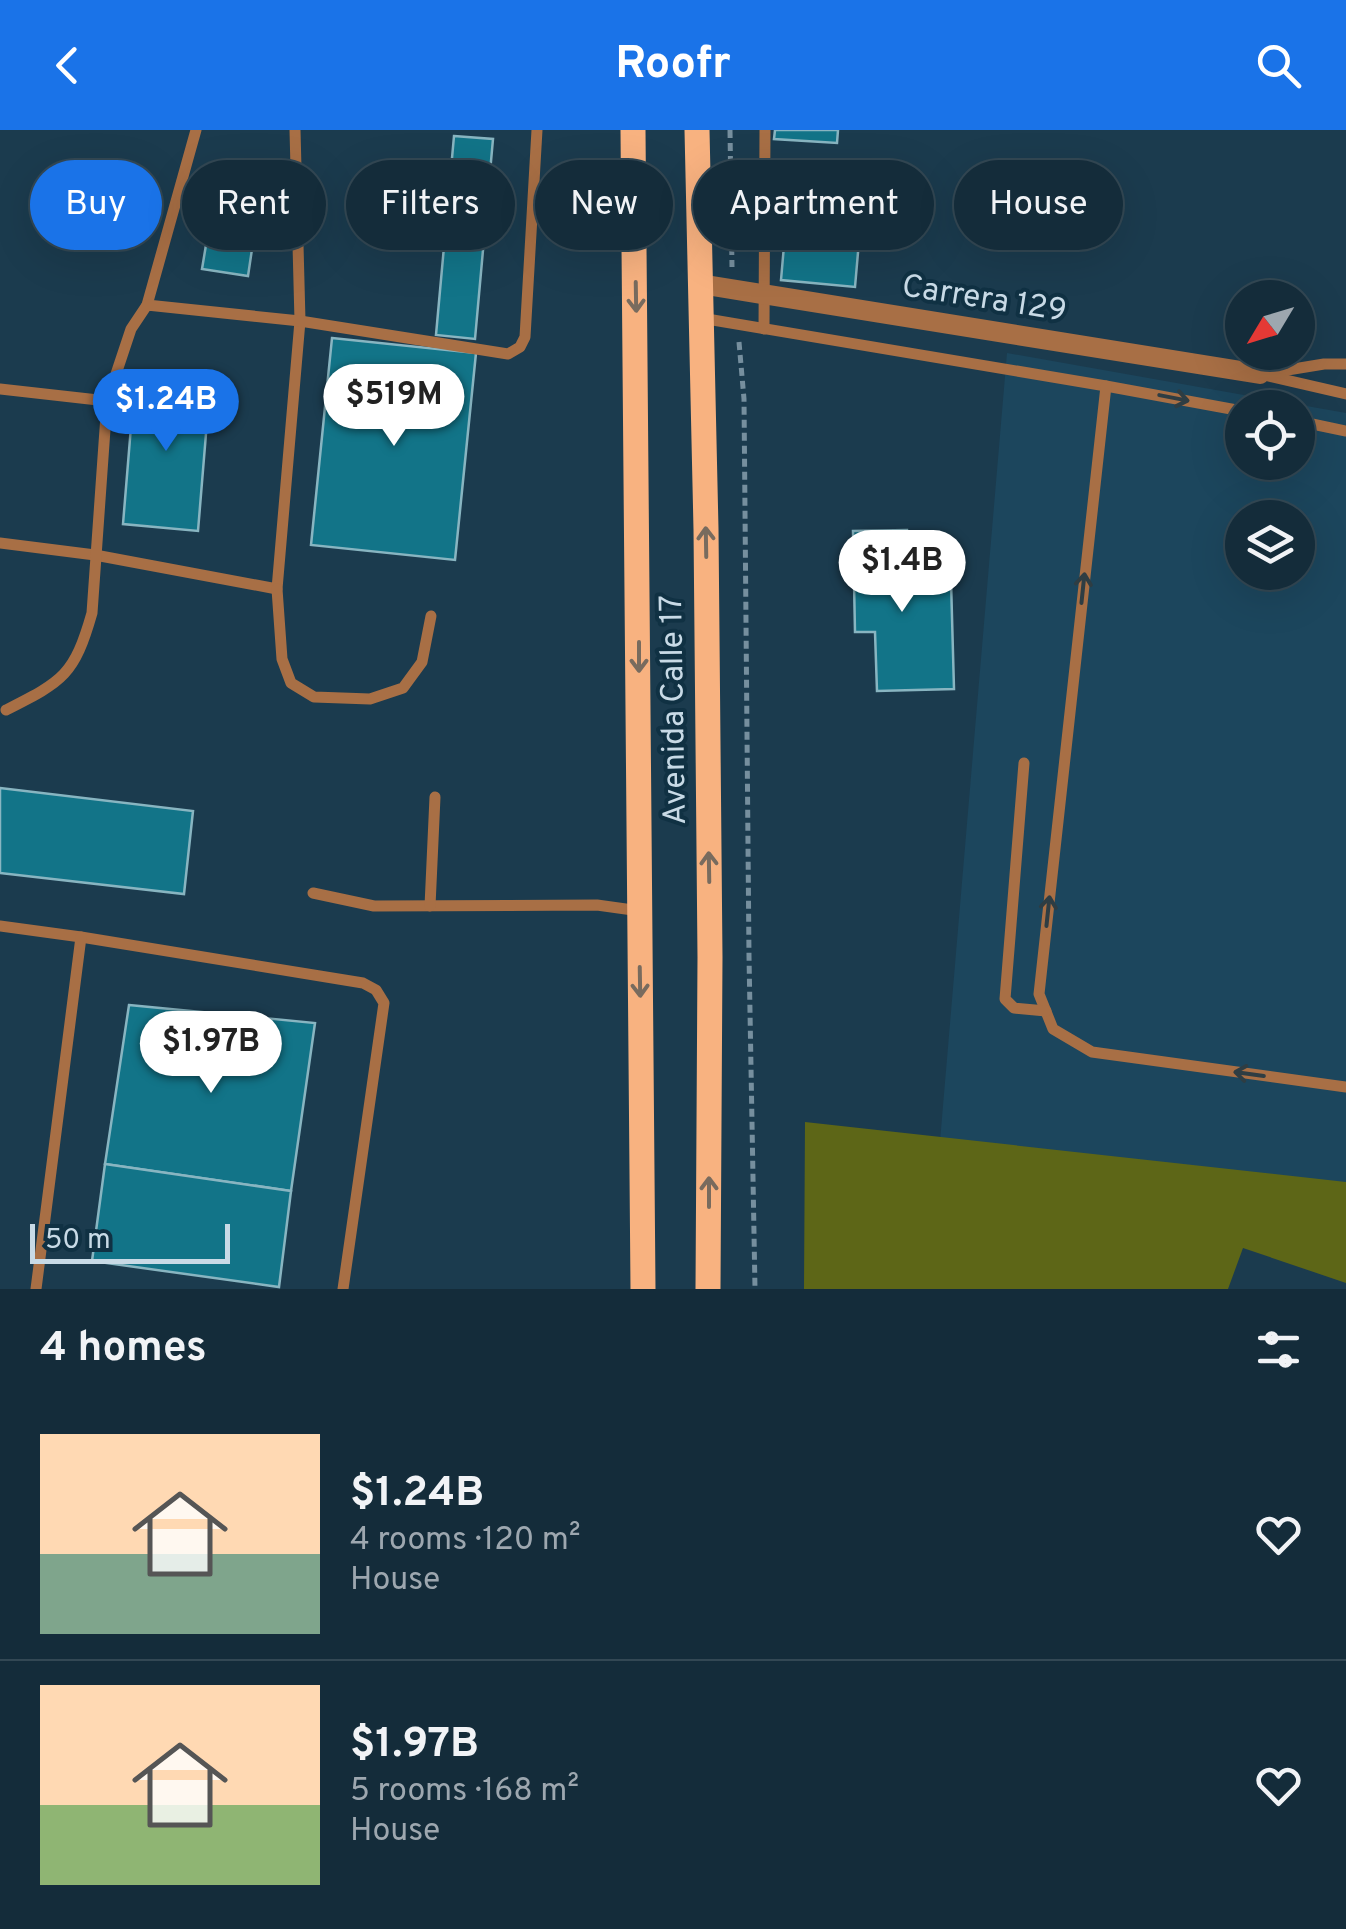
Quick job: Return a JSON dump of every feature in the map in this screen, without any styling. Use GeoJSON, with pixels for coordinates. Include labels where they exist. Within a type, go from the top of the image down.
{"type":"FeatureCollection","features":[{"type":"Feature","properties":{"kind":"main road","name":"Avenida Calle 17"},"geometry":{"type":"LineString","coordinates":[[634,130],[643,1289]]}},
{"type":"Feature","properties":{"kind":"main road","name":"Avenida Calle 17"},"geometry":{"type":"LineString","coordinates":[[697,130],[710,938],[708,1289]]}},
{"type":"Feature","properties":{"kind":"street","name":"Carrera 129"},"geometry":{"type":"LineString","coordinates":[[700,284],[1260,374]]}},
{"type":"Feature","properties":{"kind":"lane"},"geometry":{"type":"LineString","coordinates":[[6,710],[49,688],[68,672],[84,643],[92,613],[107,401],[131,329],[147,305],[196,130]]}},
{"type":"Feature","properties":{"kind":"lane"},"geometry":{"type":"LineString","coordinates":[[295,130],[300,320],[276,588],[282,658],[290,683],[314,697],[370,699],[403,688],[422,662],[431,616]]}},
{"type":"Feature","properties":{"kind":"lane"},"geometry":{"type":"LineString","coordinates":[[147,305],[300,320],[508,354],[520,347],[525,337],[537,130]]}},
{"type":"Feature","properties":{"kind":"lane"},"geometry":{"type":"LineString","coordinates":[[764,328],[765,130]]}},
{"type":"Feature","properties":{"kind":"lane"},"geometry":{"type":"LineString","coordinates":[[701,318],[1225,408]]}},
{"type":"Feature","properties":{"kind":"lane"},"geometry":{"type":"LineString","coordinates":[[1260,374],[1346,364]]}},
{"type":"Feature","properties":{"kind":"lane"},"geometry":{"type":"LineString","coordinates":[[1260,374],[1346,394]]}},
{"type":"Feature","properties":{"kind":"lane"},"geometry":{"type":"LineString","coordinates":[[1106,386],[1039,994],[1053,1029],[1092,1052],[1346,1087]]}},
{"type":"Feature","properties":{"kind":"lane"},"geometry":{"type":"LineString","coordinates":[[0,388],[107,401]]}},
{"type":"Feature","properties":{"kind":"lane"},"geometry":{"type":"LineString","coordinates":[[1315,425],[1346,430]]}},
{"type":"Feature","properties":{"kind":"lane"},"geometry":{"type":"LineString","coordinates":[[0,542],[276,588]]}},
{"type":"Feature","properties":{"kind":"lane"},"geometry":{"type":"LineString","coordinates":[[1024,762],[1005,1000],[1014,1008],[1046,1012]]}},
{"type":"Feature","properties":{"kind":"lane"},"geometry":{"type":"LineString","coordinates":[[430,906],[435,797]]}},
{"type":"Feature","properties":{"kind":"lane"},"geometry":{"type":"LineString","coordinates":[[313,893],[374,906],[598,906],[640,911]]}},
{"type":"Feature","properties":{"kind":"lane"},"geometry":{"type":"LineString","coordinates":[[0,926],[363,983],[376,990],[384,1003],[343,1289]]}},
{"type":"Feature","properties":{"kind":"lane"},"geometry":{"type":"LineString","coordinates":[[36,1289],[81,936]]}},
{"type":"Feature","properties":{"kind":"path"},"geometry":{"type":"LineString","coordinates":[[730,130],[730,252],[734,290]]}},
{"type":"Feature","properties":{"kind":"path"},"geometry":{"type":"LineString","coordinates":[[737,324],[744,398],[755,1289]]}},
{"type":"Feature","properties":{"kind":"shaded area"},"geometry":{"type":"Polygon","coordinates":[[[1007,353],[1225,392],[1225,480],[1315,480],[1315,408],[1346,413],[1346,1243],[935,1200],[1007,353]]]}},
{"type":"Feature","properties":{"kind":"green space"},"geometry":{"type":"Polygon","coordinates":[[[805,1122],[1346,1182],[1346,1283],[1243,1248],[1228,1289],[804,1289],[805,1122]]]}},
{"type":"Feature","properties":{"kind":"building"},"geometry":{"type":"Polygon","coordinates":[[[775,130],[838,130],[837,143],[774,139],[775,130]]]}},
{"type":"Feature","properties":{"kind":"building"},"geometry":{"type":"Polygon","coordinates":[[[454,136],[493,139],[491,160],[452,160],[454,136]]]}},
{"type":"Feature","properties":{"kind":"building"},"geometry":{"type":"Polygon","coordinates":[[[205,250],[252,250],[248,276],[202,269],[205,250]]]}},
{"type":"Feature","properties":{"kind":"building"},"geometry":{"type":"Polygon","coordinates":[[[444,250],[483,250],[475,339],[436,335],[444,250]]]}},
{"type":"Feature","properties":{"kind":"building"},"geometry":{"type":"Polygon","coordinates":[[[784,250],[858,250],[855,287],[781,280],[784,250]]]}},
{"type":"Feature","properties":{"kind":"building"},"geometry":{"type":"Polygon","coordinates":[[[332,338],[476,353],[455,560],[311,545],[332,338]]]}},
{"type":"Feature","properties":{"kind":"building"},"geometry":{"type":"Polygon","coordinates":[[[135,378],[210,385],[198,531],[123,524],[135,378]]]}},
{"type":"Feature","properties":{"kind":"building"},"geometry":{"type":"Polygon","coordinates":[[[907,530],[909,581],[951,581],[954,689],[877,691],[875,632],[855,632],[853,531],[907,530]]]}},
{"type":"Feature","properties":{"kind":"building"},"geometry":{"type":"Polygon","coordinates":[[[0,788],[193,811],[184,894],[0,873],[0,788]]]}},
{"type":"Feature","properties":{"kind":"building"},"geometry":{"type":"Polygon","coordinates":[[[129,1005],[315,1023],[291,1191],[105,1164],[129,1005]]]}},
{"type":"Feature","properties":{"kind":"building"},"geometry":{"type":"Polygon","coordinates":[[[105,1164],[291,1191],[279,1287],[92,1261],[105,1164]]]}}]}
